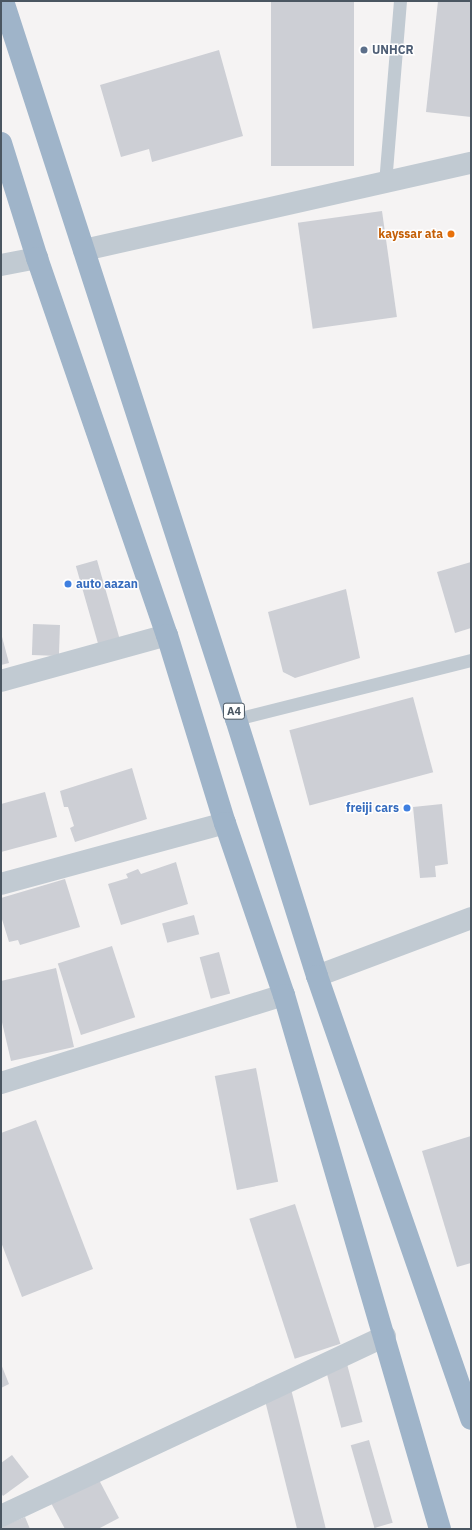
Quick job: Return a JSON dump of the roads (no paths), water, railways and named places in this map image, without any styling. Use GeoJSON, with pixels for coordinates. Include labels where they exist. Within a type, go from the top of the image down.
{"type":"FeatureCollection","features":[{"type":"Feature","properties":{"kind":"highway","name":"A4"},"geometry":{"type":"LineString","coordinates":[[3,1],[236,719],[317,976],[471,1419]]}},
{"type":"Feature","properties":{"kind":"highway"},"geometry":{"type":"LineString","coordinates":[[1,143],[38,258],[167,635],[225,823],[284,995],[385,1336],[440,1529]]}},
{"type":"Feature","properties":{"kind":"street"},"geometry":{"type":"LineString","coordinates":[[84,250],[471,163]]}},
{"type":"Feature","properties":{"kind":"street"},"geometry":{"type":"LineString","coordinates":[[1,266],[38,258]]}},
{"type":"Feature","properties":{"kind":"street"},"geometry":{"type":"LineString","coordinates":[[1,681],[167,635]]}},
{"type":"Feature","properties":{"kind":"street"},"geometry":{"type":"LineString","coordinates":[[1,884],[225,823]]}},
{"type":"Feature","properties":{"kind":"street"},"geometry":{"type":"LineString","coordinates":[[317,976],[471,918]]}},
{"type":"Feature","properties":{"kind":"street"},"geometry":{"type":"LineString","coordinates":[[1,1083],[284,995]]}},
{"type":"Feature","properties":{"kind":"street"},"geometry":{"type":"LineString","coordinates":[[1,1516],[385,1336]]}},
{"type":"Feature","properties":{"kind":"lane"},"geometry":{"type":"LineString","coordinates":[[384,183],[400,1]]}},
{"type":"Feature","properties":{"kind":"lane"},"geometry":{"type":"LineString","coordinates":[[236,719],[471,660]]}},
{"type":"Feature","properties":{"kind":"place","name":"UNHCR"},"geometry":{"type":"Point","coordinates":[364,50]}},
{"type":"Feature","properties":{"kind":"place","name":"kayssar ata"},"geometry":{"type":"Point","coordinates":[451,234]}},
{"type":"Feature","properties":{"kind":"place","name":"auto aazan"},"geometry":{"type":"Point","coordinates":[68,584]}},
{"type":"Feature","properties":{"kind":"place","name":"freiji cars"},"geometry":{"type":"Point","coordinates":[407,808]}}]}
